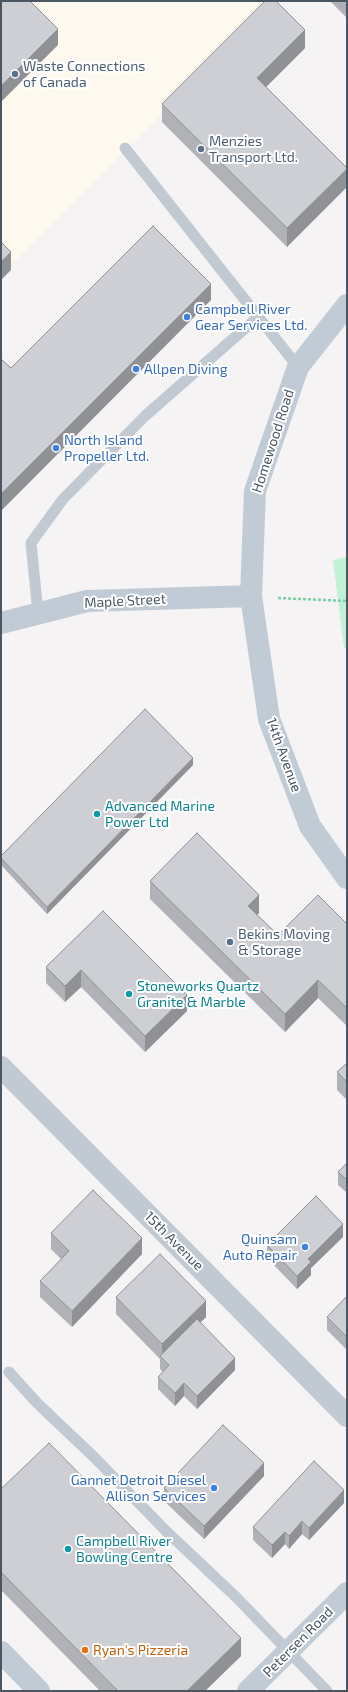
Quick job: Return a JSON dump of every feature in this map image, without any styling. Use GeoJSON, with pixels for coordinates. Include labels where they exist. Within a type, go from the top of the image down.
{"type":"FeatureCollection","features":[{"type":"Feature","properties":{"kind":"main road","name":"Homewood Road"},"geometry":{"type":"LineString","coordinates":[[251,596],[255,491],[298,367],[347,305]]}},
{"type":"Feature","properties":{"kind":"main road","name":"Maple Street"},"geometry":{"type":"LineString","coordinates":[[1,623],[87,601],[251,596]]}},
{"type":"Feature","properties":{"kind":"main road","name":"14th Avenue"},"geometry":{"type":"LineString","coordinates":[[251,596],[268,719],[310,826],[347,878]]}},
{"type":"Feature","properties":{"kind":"main road","name":"Petersen Road"},"geometry":{"type":"LineString","coordinates":[[248,1691],[347,1593]]}},
{"type":"Feature","properties":{"kind":"main road"},"geometry":{"type":"LineString","coordinates":[[1,1652],[39,1691]]}},
{"type":"Feature","properties":{"kind":"street","name":"15th Avenue"},"geometry":{"type":"LineString","coordinates":[[1,1067],[347,1416]]}},
{"type":"Feature","properties":{"kind":"lane"},"geometry":{"type":"LineString","coordinates":[[125,148],[298,367]]}},
{"type":"Feature","properties":{"kind":"lane"},"geometry":{"type":"LineString","coordinates":[[38,613],[31,543],[63,499],[145,416],[258,317]]}},
{"type":"Feature","properties":{"kind":"lane"},"geometry":{"type":"LineString","coordinates":[[9,1372],[37,1403],[94,1457],[166,1532],[236,1597],[327,1691]]}},
{"type":"Feature","properties":{"kind":"path"},"geometry":{"type":"LineString","coordinates":[[251,596],[347,601]]}},
{"type":"Feature","properties":{"kind":"shaded area"},"geometry":{"type":"Polygon","coordinates":[[[1,1],[275,1],[1,275],[1,1]]]}},
{"type":"Feature","properties":{"kind":"green space"},"geometry":{"type":"Polygon","coordinates":[[[347,557],[347,648],[344,648],[333,560],[347,557]]]}},
{"type":"Feature","properties":{"kind":"building","name":"Waste Connections of Canada"},"geometry":{"type":"Polygon","coordinates":[[[30,1],[58,29],[1,86],[1,2],[30,1]]]}},
{"type":"Feature","properties":{"kind":"building"},"geometry":{"type":"Polygon","coordinates":[[[265,1],[276,1],[305,30],[257,78],[347,168],[287,228],[162,104],[265,1]]]}},
{"type":"Feature","properties":{"kind":"building"},"geometry":{"type":"Polygon","coordinates":[[[153,226],[211,284],[1,494],[1,359],[11,368],[153,226]]]}},
{"type":"Feature","properties":{"kind":"building"},"geometry":{"type":"Polygon","coordinates":[[[1,242],[11,252],[1,262],[1,242]]]}},
{"type":"Feature","properties":{"kind":"building","name":"Advanced Marine Power Ltd"},"geometry":{"type":"Polygon","coordinates":[[[145,709],[193,758],[47,907],[1,858],[1,856],[145,709]]]}},
{"type":"Feature","properties":{"kind":"building"},"geometry":{"type":"Polygon","coordinates":[[[197,833],[259,895],[248,906],[278,935],[318,895],[347,924],[347,1008],[318,980],[285,1014],[150,881],[197,833]]]}},
{"type":"Feature","properties":{"kind":"building","name":"Stoneworks Quartz Granite & Marble"},"geometry":{"type":"Polygon","coordinates":[[[103,911],[187,995],[145,1036],[81,970],[65,986],[46,967],[103,911]]]}},
{"type":"Feature","properties":{"kind":"building"},"geometry":{"type":"Polygon","coordinates":[[[347,1063],[347,1082],[337,1072],[347,1063]]]}},
{"type":"Feature","properties":{"kind":"building"},"geometry":{"type":"Polygon","coordinates":[[[347,1163],[347,1180],[338,1172],[347,1163]]]}},
{"type":"Feature","properties":{"kind":"building"},"geometry":{"type":"Polygon","coordinates":[[[93,1190],[142,1238],[72,1311],[40,1281],[69,1251],[51,1233],[93,1190]]]}},
{"type":"Feature","properties":{"kind":"building","name":"Quinsam Auto Repair"},"geometry":{"type":"Polygon","coordinates":[[[316,1196],[343,1224],[308,1259],[311,1262],[297,1276],[267,1245],[316,1196]]]}},
{"type":"Feature","properties":{"kind":"building"},"geometry":{"type":"Polygon","coordinates":[[[160,1254],[206,1301],[162,1344],[116,1297],[160,1254]]]}},
{"type":"Feature","properties":{"kind":"building"},"geometry":{"type":"Polygon","coordinates":[[[347,1296],[347,1337],[327,1317],[347,1296]]]}},
{"type":"Feature","properties":{"kind":"building"},"geometry":{"type":"Polygon","coordinates":[[[197,1319],[235,1358],[197,1396],[184,1383],[175,1393],[158,1377],[169,1365],[160,1356],[197,1319]]]}},
{"type":"Feature","properties":{"kind":"building","name":"Gannet Detroit Diesel Allison Services"},"geometry":{"type":"Polygon","coordinates":[[[223,1425],[264,1463],[204,1526],[164,1488],[223,1425]]]}},
{"type":"Feature","properties":{"kind":"building","name":"Campbell River Bowling Centre"},"geometry":{"type":"Polygon","coordinates":[[[49,1443],[241,1638],[187,1691],[118,1691],[1,1572],[1,1489],[49,1443]]]}},
{"type":"Feature","properties":{"kind":"building"},"geometry":{"type":"Polygon","coordinates":[[[314,1461],[344,1490],[309,1528],[302,1521],[289,1536],[285,1532],[272,1545],[253,1527],[314,1461]]]}},
{"type":"Feature","properties":{"kind":"place","name":"Waste Connections of Canada"},"geometry":{"type":"Point","coordinates":[15,74]}},
{"type":"Feature","properties":{"kind":"place","name":"Menzies Transport Ltd."},"geometry":{"type":"Point","coordinates":[201,149]}},
{"type":"Feature","properties":{"kind":"place","name":"Campbell River Gear Services Ltd."},"geometry":{"type":"Point","coordinates":[187,317]}},
{"type":"Feature","properties":{"kind":"place","name":"Allpen Diving"},"geometry":{"type":"Point","coordinates":[136,369]}},
{"type":"Feature","properties":{"kind":"place","name":"North Island Propeller Ltd."},"geometry":{"type":"Point","coordinates":[56,448]}},
{"type":"Feature","properties":{"kind":"place","name":"Advanced Marine Power Ltd"},"geometry":{"type":"Point","coordinates":[97,814]}},
{"type":"Feature","properties":{"kind":"place","name":"Bekins Moving & Storage"},"geometry":{"type":"Point","coordinates":[230,942]}},
{"type":"Feature","properties":{"kind":"place","name":"Stoneworks Quartz Granite & Marble"},"geometry":{"type":"Point","coordinates":[129,994]}},
{"type":"Feature","properties":{"kind":"place","name":"Quinsam Auto Repair"},"geometry":{"type":"Point","coordinates":[305,1247]}},
{"type":"Feature","properties":{"kind":"place","name":"Gannet Detroit Diesel Allison Services"},"geometry":{"type":"Point","coordinates":[214,1488]}},
{"type":"Feature","properties":{"kind":"place","name":"Campbell River Bowling Centre"},"geometry":{"type":"Point","coordinates":[68,1549]}},
{"type":"Feature","properties":{"kind":"place","name":"Ryan's Pizzeria"},"geometry":{"type":"Point","coordinates":[85,1650]}}]}
